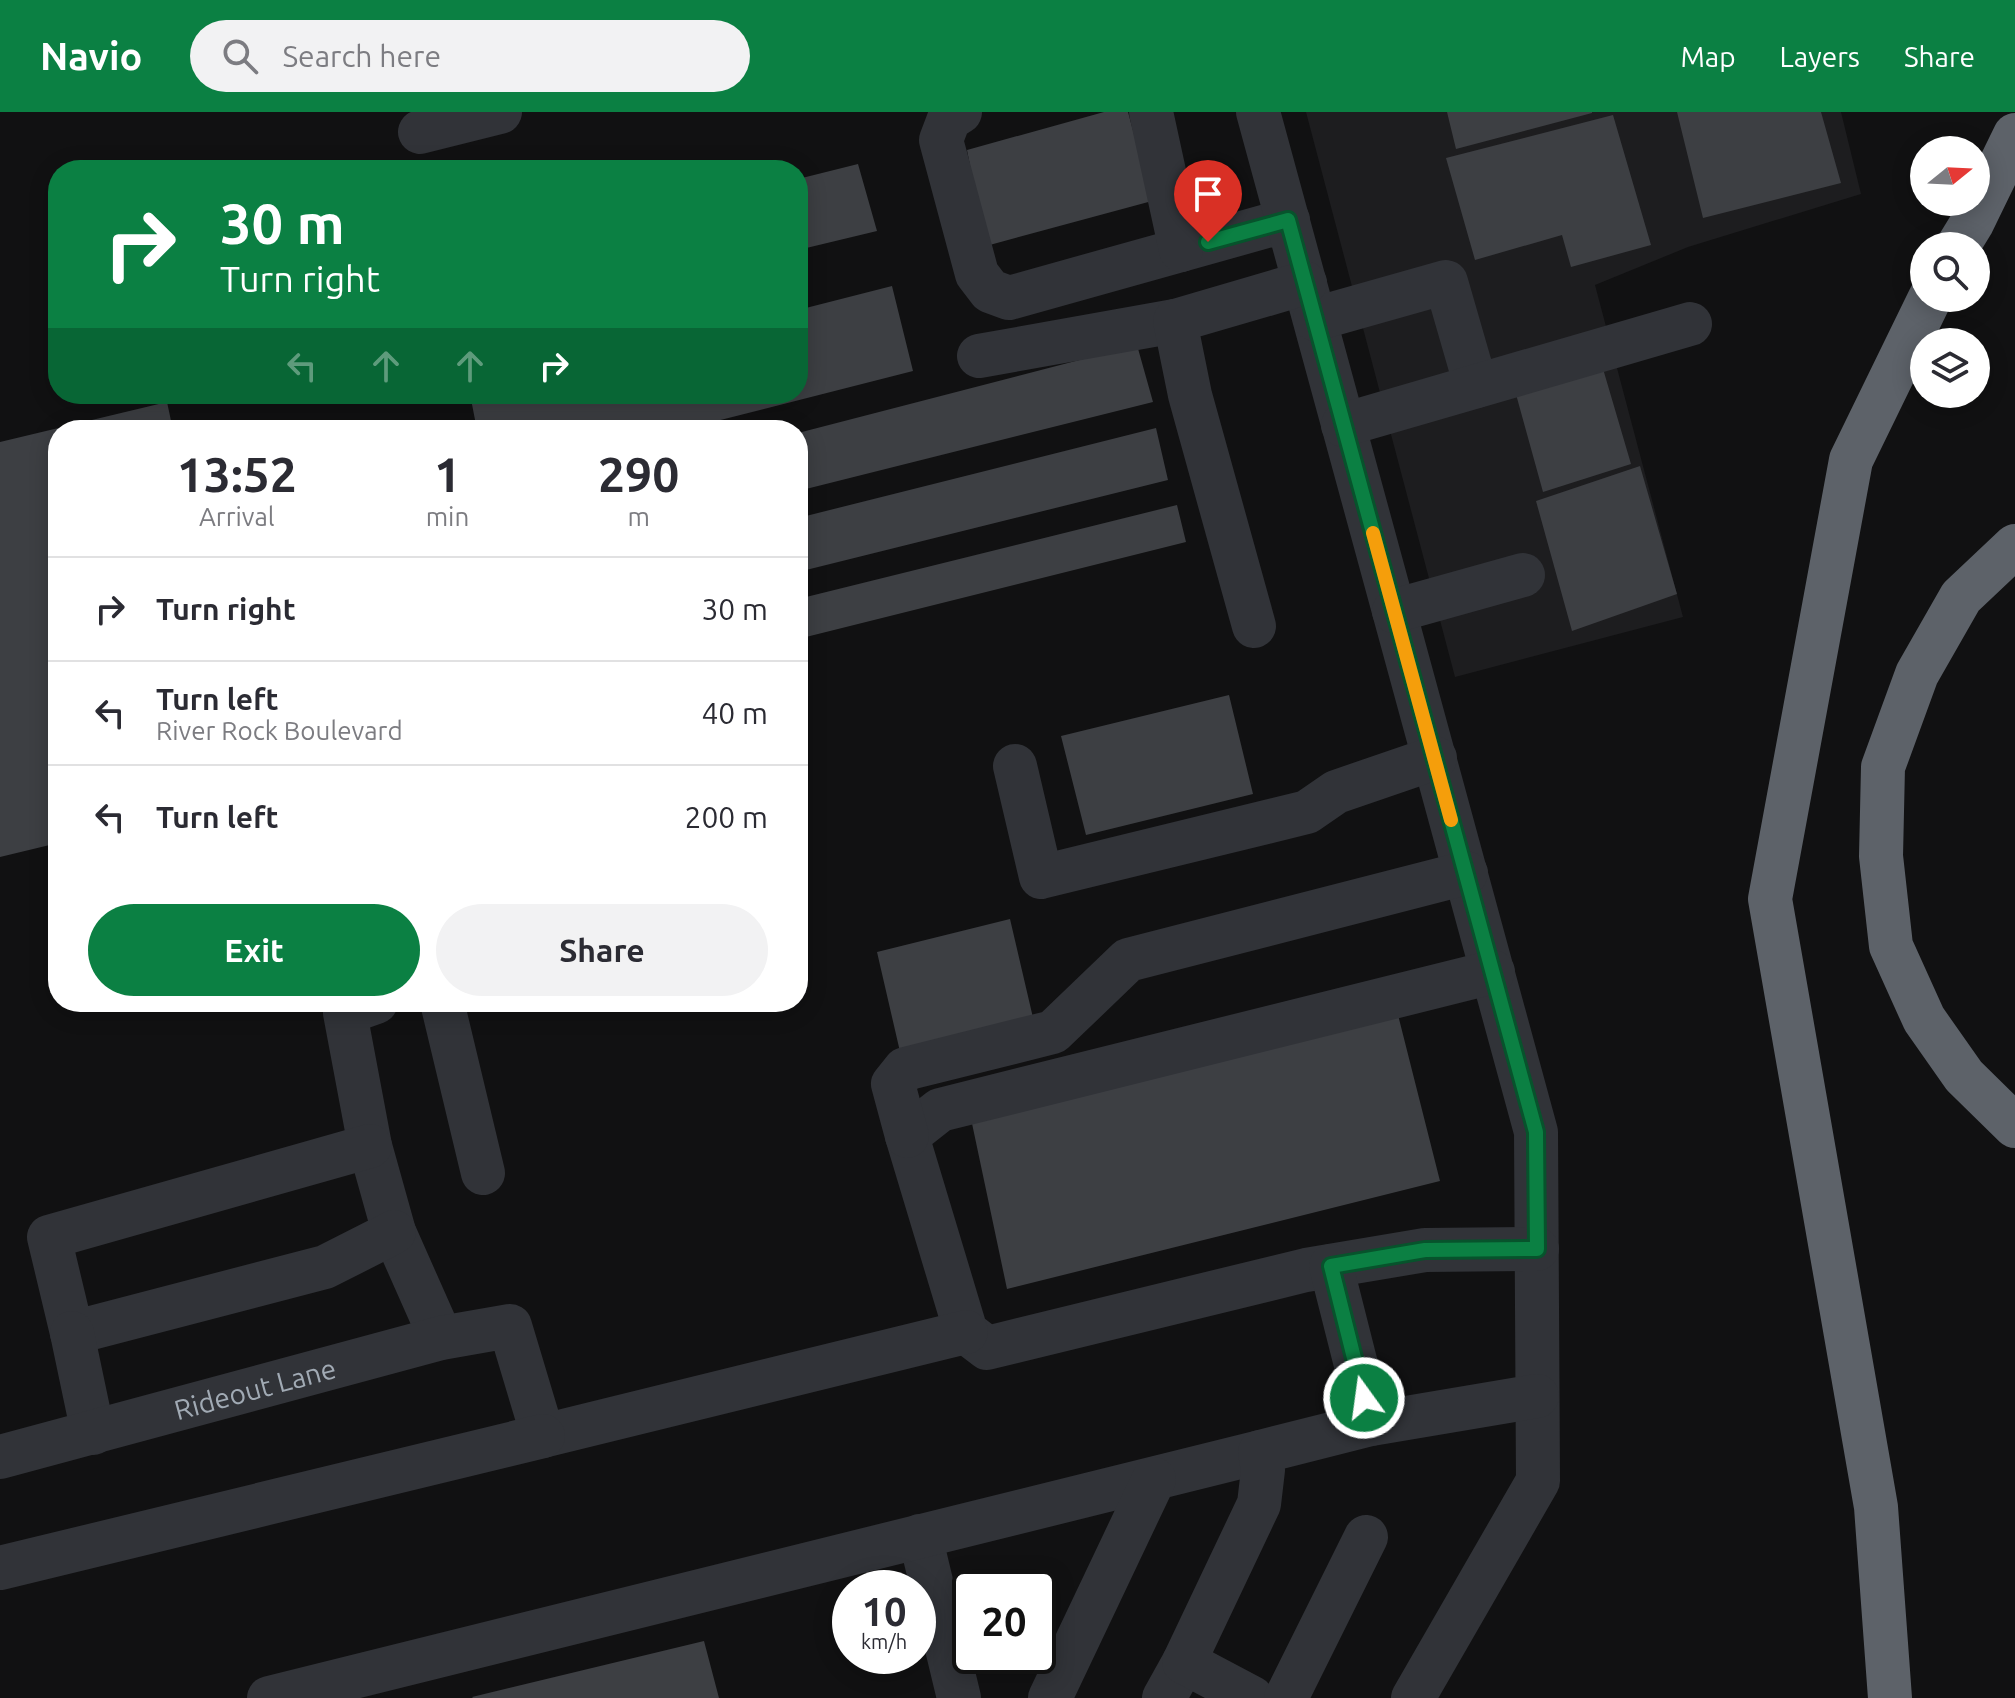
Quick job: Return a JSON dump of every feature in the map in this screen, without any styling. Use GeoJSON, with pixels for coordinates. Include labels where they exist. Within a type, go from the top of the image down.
{"type":"FeatureCollection","features":[{"type":"Feature","properties":{"kind":"highway"},"geometry":{"type":"LineString","coordinates":[[1966,232],[2015,135]]}},
{"type":"Feature","properties":{"kind":"highway"},"geometry":{"type":"LineString","coordinates":[[1967,232],[2015,160]]}},
{"type":"Feature","properties":{"kind":"highway"},"geometry":{"type":"LineString","coordinates":[[1890,1698],[1876,1507],[1770,899],[1851,460],[1923,312]]}},
{"type":"Feature","properties":{"kind":"highway"},"geometry":{"type":"LineString","coordinates":[[2015,546],[1961,597],[1917,674],[1883,767],[1881,856],[1891,946],[1924,1019],[1964,1076],[2015,1126]]}},
{"type":"Feature","properties":{"kind":"street"},"geometry":{"type":"LineString","coordinates":[[420,132],[500,112]]}},
{"type":"Feature","properties":{"kind":"street"},"geometry":{"type":"LineString","coordinates":[[960,112],[949,119],[941,140],[977,274],[990,291],[1009,298],[1288,220]]}},
{"type":"Feature","properties":{"kind":"street"},"geometry":{"type":"LineString","coordinates":[[1151,112],[1181,250]]}},
{"type":"Feature","properties":{"kind":"street"},"geometry":{"type":"LineString","coordinates":[[1258,112],[1536,1132],[1538,1481],[1413,1698]]}},
{"type":"Feature","properties":{"kind":"street"},"geometry":{"type":"LineString","coordinates":[[979,356],[1175,321],[1446,282],[1476,386]]}},
{"type":"Feature","properties":{"kind":"street"},"geometry":{"type":"LineString","coordinates":[[1175,321],[1190,395],[1254,626]]}},
{"type":"Feature","properties":{"kind":"street"},"geometry":{"type":"LineString","coordinates":[[1343,425],[1690,324]]}},
{"type":"Feature","properties":{"kind":"street"},"geometry":{"type":"LineString","coordinates":[[1394,611],[1523,575]]}},
{"type":"Feature","properties":{"kind":"street"},"geometry":{"type":"LineString","coordinates":[[1015,766],[1041,877],[1307,812],[1336,792],[1435,758]]}},
{"type":"Feature","properties":{"kind":"street"},"geometry":{"type":"LineString","coordinates":[[1466,873],[1128,960],[1053,1032],[905,1069],[893,1084],[966,1332],[987,1348],[1331,1266],[1425,1250],[1537,1249]]}},
{"type":"Feature","properties":{"kind":"street"},"geometry":{"type":"LineString","coordinates":[[907,1136],[940,1110],[1493,972]]}},
{"type":"Feature","properties":{"kind":"street"},"geometry":{"type":"LineString","coordinates":[[348,1012],[345,1013],[370,1146],[394,1232],[441,1338]]}},
{"type":"Feature","properties":{"kind":"street"},"geometry":{"type":"LineString","coordinates":[[444,1012],[483,1173]]}},
{"type":"Feature","properties":{"kind":"street"},"geometry":{"type":"LineString","coordinates":[[93,1433],[49,1237],[370,1146]]}},
{"type":"Feature","properties":{"kind":"street"},"geometry":{"type":"LineString","coordinates":[[72,1333],[325,1267],[394,1232]]}},
{"type":"Feature","properties":{"kind":"street"},"geometry":{"type":"LineString","coordinates":[[1331,1266],[1371,1424]]}},
{"type":"Feature","properties":{"kind":"street","name":"Rideout Lane"},"geometry":{"type":"LineString","coordinates":[[0,1457],[441,1338],[510,1326],[543,1436]]}},
{"type":"Feature","properties":{"kind":"street"},"geometry":{"type":"LineString","coordinates":[[0,1568],[966,1332]]}},
{"type":"Feature","properties":{"kind":"street"},"geometry":{"type":"LineString","coordinates":[[269,1698],[1371,1424],[1537,1396]]}},
{"type":"Feature","properties":{"kind":"street"},"geometry":{"type":"LineString","coordinates":[[1252,1698],[1174,1680],[1259,1504],[1263,1470],[1260,1452]]}},
{"type":"Feature","properties":{"kind":"street"},"geometry":{"type":"LineString","coordinates":[[1050,1698],[1154,1479]]}},
{"type":"Feature","properties":{"kind":"street"},"geometry":{"type":"LineString","coordinates":[[920,1536],[959,1698]]}},
{"type":"Feature","properties":{"kind":"street"},"geometry":{"type":"LineString","coordinates":[[1286,1698],[1366,1537]]}},
{"type":"Feature","properties":{"kind":"shaded area"},"geometry":{"type":"Polygon","coordinates":[[[1306,112],[1841,112],[1861,194],[1688,247],[1595,285],[1683,617],[1455,677],[1306,112]]]}},
{"type":"Feature","properties":{"kind":"building"},"geometry":{"type":"Polygon","coordinates":[[[1104,112],[1128,112],[1152,201],[986,246],[967,150],[1104,112]]]}},
{"type":"Feature","properties":{"kind":"building"},"geometry":{"type":"Polygon","coordinates":[[[1447,112],[1592,112],[1592,113],[1456,149],[1447,112]]]}},
{"type":"Feature","properties":{"kind":"building"},"geometry":{"type":"Polygon","coordinates":[[[1677,112],[1821,112],[1841,183],[1703,218],[1677,112]]]}},
{"type":"Feature","properties":{"kind":"building"},"geometry":{"type":"Polygon","coordinates":[[[1613,115],[1651,245],[1571,267],[1562,235],[1475,260],[1446,158],[1613,115]]]}},
{"type":"Feature","properties":{"kind":"building"},"geometry":{"type":"Polygon","coordinates":[[[858,164],[877,231],[808,248],[808,176],[858,164]]]}},
{"type":"Feature","properties":{"kind":"building"},"geometry":{"type":"Polygon","coordinates":[[[892,286],[913,371],[808,398],[808,307],[892,286]]]}},
{"type":"Feature","properties":{"kind":"building"},"geometry":{"type":"Polygon","coordinates":[[[1137,345],[1153,402],[808,488],[808,430],[1137,345]]]}},
{"type":"Feature","properties":{"kind":"building"},"geometry":{"type":"Polygon","coordinates":[[[1601,362],[1631,464],[1543,492],[1514,387],[1601,362]]]}},
{"type":"Feature","properties":{"kind":"building"},"geometry":{"type":"Polygon","coordinates":[[[167,404],[171,420],[92,420],[167,404]]]}},
{"type":"Feature","properties":{"kind":"building"},"geometry":{"type":"Polygon","coordinates":[[[472,404],[783,404],[720,420],[475,420],[472,404]]]}},
{"type":"Feature","properties":{"kind":"building"},"geometry":{"type":"Polygon","coordinates":[[[1156,428],[1168,480],[808,570],[808,515],[1156,428]]]}},
{"type":"Feature","properties":{"kind":"building"},"geometry":{"type":"Polygon","coordinates":[[[48,431],[48,845],[0,857],[0,442],[48,431]]]}},
{"type":"Feature","properties":{"kind":"building"},"geometry":{"type":"Polygon","coordinates":[[[1640,466],[1677,594],[1572,631],[1536,501],[1640,466]]]}},
{"type":"Feature","properties":{"kind":"building"},"geometry":{"type":"Polygon","coordinates":[[[1177,505],[1186,542],[808,636],[808,597],[1177,505]]]}},
{"type":"Feature","properties":{"kind":"building"},"geometry":{"type":"Polygon","coordinates":[[[1229,695],[1253,794],[1086,835],[1061,736],[1229,695]]]}},
{"type":"Feature","properties":{"kind":"building"},"geometry":{"type":"Polygon","coordinates":[[[1010,919],[1034,1022],[901,1056],[877,952],[1010,919]]]}},
{"type":"Feature","properties":{"kind":"building"},"geometry":{"type":"Polygon","coordinates":[[[1395,1003],[1440,1181],[1007,1289],[970,1114],[1395,1003]]]}},
{"type":"Feature","properties":{"kind":"building"},"geometry":{"type":"Polygon","coordinates":[[[704,1641],[719,1698],[472,1697],[704,1641]]]}},
{"type":"Feature","properties":{"kind":"slow traffic"},"geometry":{"type":"LineString","coordinates":[[1373,533],[1451,820]]}},
{"type":"Feature","properties":{"kind":"route"},"geometry":{"type":"LineString","coordinates":[[1208,242],[1288,220],[1536,1132],[1537,1249],[1425,1250],[1331,1266],[1364,1398]]}}]}
